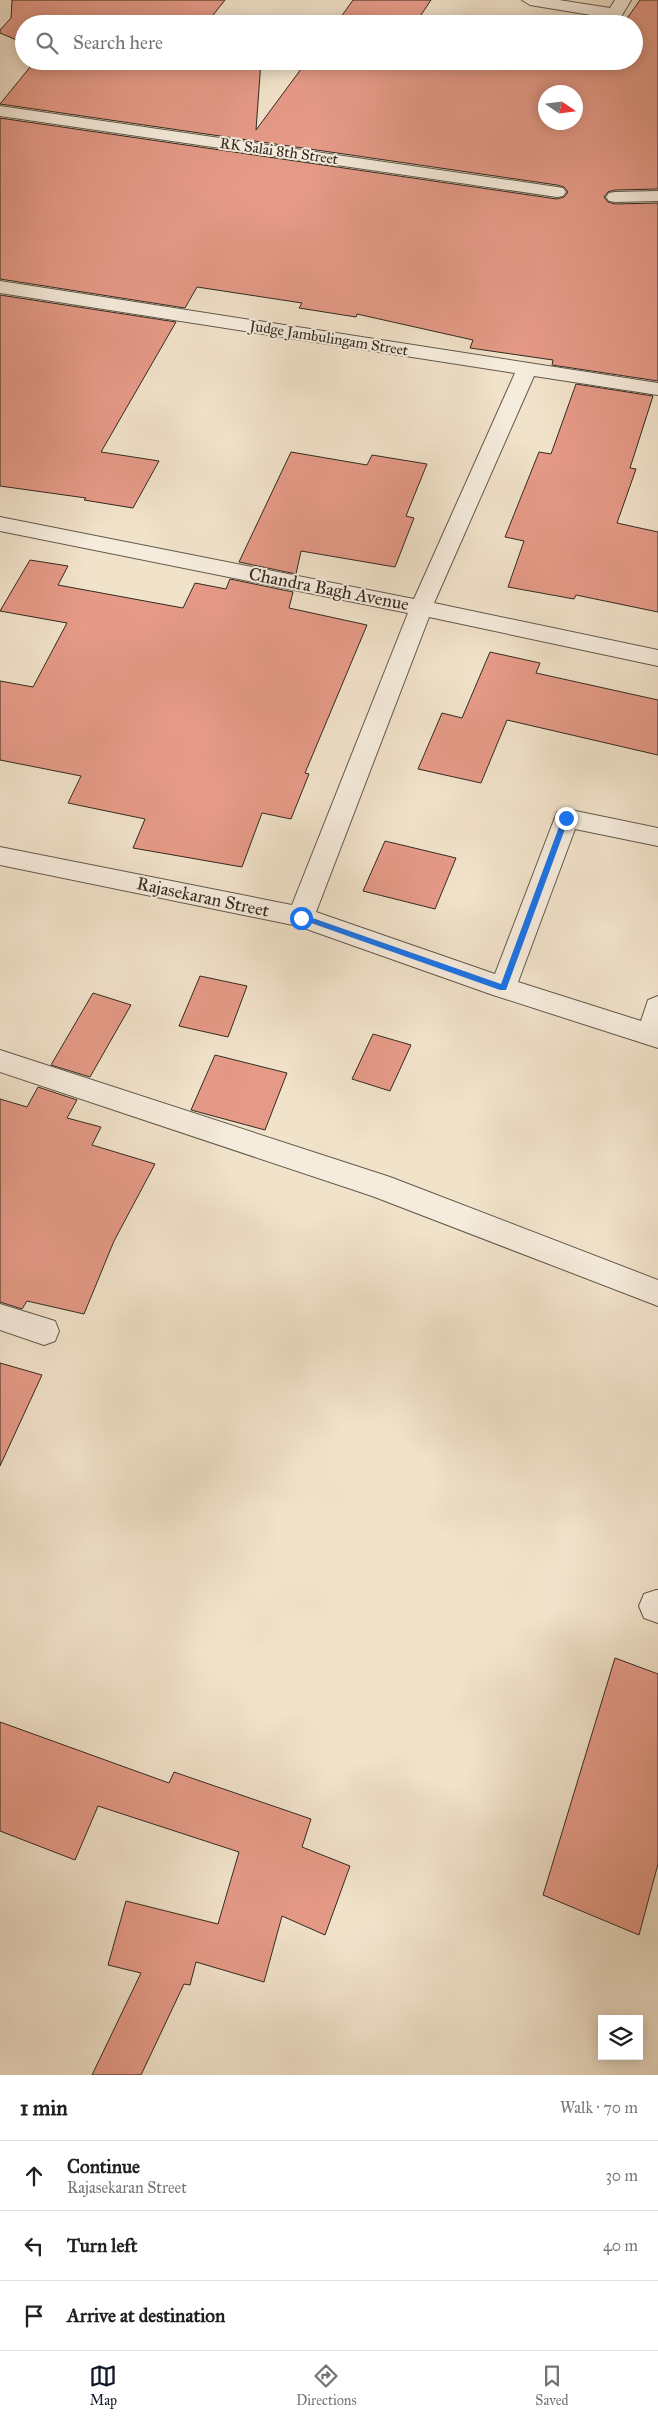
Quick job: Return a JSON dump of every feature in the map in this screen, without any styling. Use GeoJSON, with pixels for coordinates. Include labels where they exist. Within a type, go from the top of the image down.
{"type":"FeatureCollection","features":[{"type":"Feature","properties":{"kind":"street"},"geometry":{"type":"LineString","coordinates":[[530,0],[619,7]]}},
{"type":"Feature","properties":{"kind":"street","name":"RK Salai 8th Street"},"geometry":{"type":"LineString","coordinates":[[0,111],[557,192]]}},
{"type":"Feature","properties":{"kind":"street"},"geometry":{"type":"LineString","coordinates":[[615,197],[658,196]]}},
{"type":"Feature","properties":{"kind":"street","name":"Judge Jambulingam Street"},"geometry":{"type":"LineString","coordinates":[[0,287],[658,389]]}},
{"type":"Feature","properties":{"kind":"street"},"geometry":{"type":"LineString","coordinates":[[301,918],[421,608],[527,370]]}},
{"type":"Feature","properties":{"kind":"street","name":"Chandra Bagh Avenue"},"geometry":{"type":"LineString","coordinates":[[0,524],[421,608],[658,658]]}},
{"type":"Feature","properties":{"kind":"street"},"geometry":{"type":"LineString","coordinates":[[503,988],[566,818],[658,837]]}},
{"type":"Feature","properties":{"kind":"street","name":"Rajasekaran Street"},"geometry":{"type":"LineString","coordinates":[[0,856],[301,918],[503,988],[654,1036]]}},
{"type":"Feature","properties":{"kind":"street"},"geometry":{"type":"LineString","coordinates":[[654,1036],[658,1007]]}},
{"type":"Feature","properties":{"kind":"street"},"geometry":{"type":"LineString","coordinates":[[0,1061],[131,1102],[380,1186],[658,1293]]}},
{"type":"Feature","properties":{"kind":"street"},"geometry":{"type":"LineString","coordinates":[[0,1317],[44,1331]]}},
{"type":"Feature","properties":{"kind":"building"},"geometry":{"type":"Polygon","coordinates":[[[12,0],[225,0],[213,15],[15,15],[15,39],[0,33],[0,30],[11,18],[12,0]]]}},
{"type":"Feature","properties":{"kind":"building"},"geometry":{"type":"Polygon","coordinates":[[[353,0],[431,0],[421,15],[342,15],[353,0]]]}},
{"type":"Feature","properties":{"kind":"building"},"geometry":{"type":"Polygon","coordinates":[[[640,0],[658,0],[658,189],[615,190],[608,192],[604,197],[608,202],[615,204],[658,203],[658,381],[552,365],[553,360],[470,348],[473,340],[357,314],[356,317],[299,308],[302,303],[197,287],[185,308],[0,279],[0,118],[557,199],[564,197],[568,192],[564,187],[557,185],[0,104],[28,70],[260,70],[256,130],[300,70],[643,70],[643,15],[629,15],[640,0]]]}},
{"type":"Feature","properties":{"kind":"building"},"geometry":{"type":"Polygon","coordinates":[[[0,295],[176,322],[101,452],[159,461],[133,508],[84,500],[86,498],[0,486],[0,295]]]}},
{"type":"Feature","properties":{"kind":"building"},"geometry":{"type":"Polygon","coordinates":[[[576,384],[653,396],[630,468],[636,469],[617,523],[658,532],[658,612],[576,595],[574,599],[508,587],[524,541],[505,537],[539,452],[551,454],[576,384]]]}},
{"type":"Feature","properties":{"kind":"building"},"geometry":{"type":"Polygon","coordinates":[[[291,452],[367,465],[372,455],[427,464],[406,516],[414,518],[395,567],[301,551],[296,574],[239,562],[291,452]]]}},
{"type":"Feature","properties":{"kind":"building"},"geometry":{"type":"Polygon","coordinates":[[[30,560],[68,566],[58,585],[183,608],[195,583],[226,589],[230,579],[293,592],[289,608],[367,625],[305,773],[309,774],[291,819],[262,813],[242,867],[133,848],[145,819],[68,803],[81,776],[0,760],[0,681],[33,687],[67,623],[0,611],[30,560]]]}},
{"type":"Feature","properties":{"kind":"building"},"geometry":{"type":"Polygon","coordinates":[[[490,652],[540,663],[536,673],[658,700],[658,755],[507,720],[481,783],[418,769],[442,713],[462,718],[490,652]]]}},
{"type":"Feature","properties":{"kind":"building"},"geometry":{"type":"Polygon","coordinates":[[[385,841],[456,858],[435,909],[363,891],[385,841]]]}},
{"type":"Feature","properties":{"kind":"building"},"geometry":{"type":"Polygon","coordinates":[[[200,976],[247,986],[228,1037],[179,1026],[200,976]]]}},
{"type":"Feature","properties":{"kind":"building"},"geometry":{"type":"Polygon","coordinates":[[[93,993],[131,1005],[90,1077],[51,1065],[93,993]]]}},
{"type":"Feature","properties":{"kind":"building"},"geometry":{"type":"Polygon","coordinates":[[[373,1034],[411,1045],[390,1091],[352,1079],[373,1034]]]}},
{"type":"Feature","properties":{"kind":"building"},"geometry":{"type":"Polygon","coordinates":[[[215,1055],[287,1073],[265,1130],[191,1110],[215,1055]]]}},
{"type":"Feature","properties":{"kind":"building"},"geometry":{"type":"Polygon","coordinates":[[[38,1087],[77,1100],[67,1118],[101,1127],[92,1145],[155,1164],[114,1241],[84,1314],[27,1301],[22,1309],[0,1302],[0,1099],[27,1107],[38,1087]]]}},
{"type":"Feature","properties":{"kind":"building"},"geometry":{"type":"Polygon","coordinates":[[[0,1363],[42,1375],[0,1466],[0,1363]]]}},
{"type":"Feature","properties":{"kind":"building"},"geometry":{"type":"Polygon","coordinates":[[[615,1658],[658,1674],[658,1864],[639,1935],[543,1895],[615,1658]]]}},
{"type":"Feature","properties":{"kind":"building"},"geometry":{"type":"Polygon","coordinates":[[[0,1722],[169,1783],[174,1772],[311,1819],[302,1847],[350,1866],[325,1935],[282,1916],[264,1982],[196,1962],[190,1985],[184,1984],[141,2075],[92,2075],[141,1973],[108,1965],[126,1901],[218,1924],[239,1852],[98,1806],[75,1860],[0,1831],[0,1722]]]}},
{"type":"Feature","properties":{"kind":"route"},"geometry":{"type":"LineString","coordinates":[[301,918],[503,988],[566,818]]}}]}
